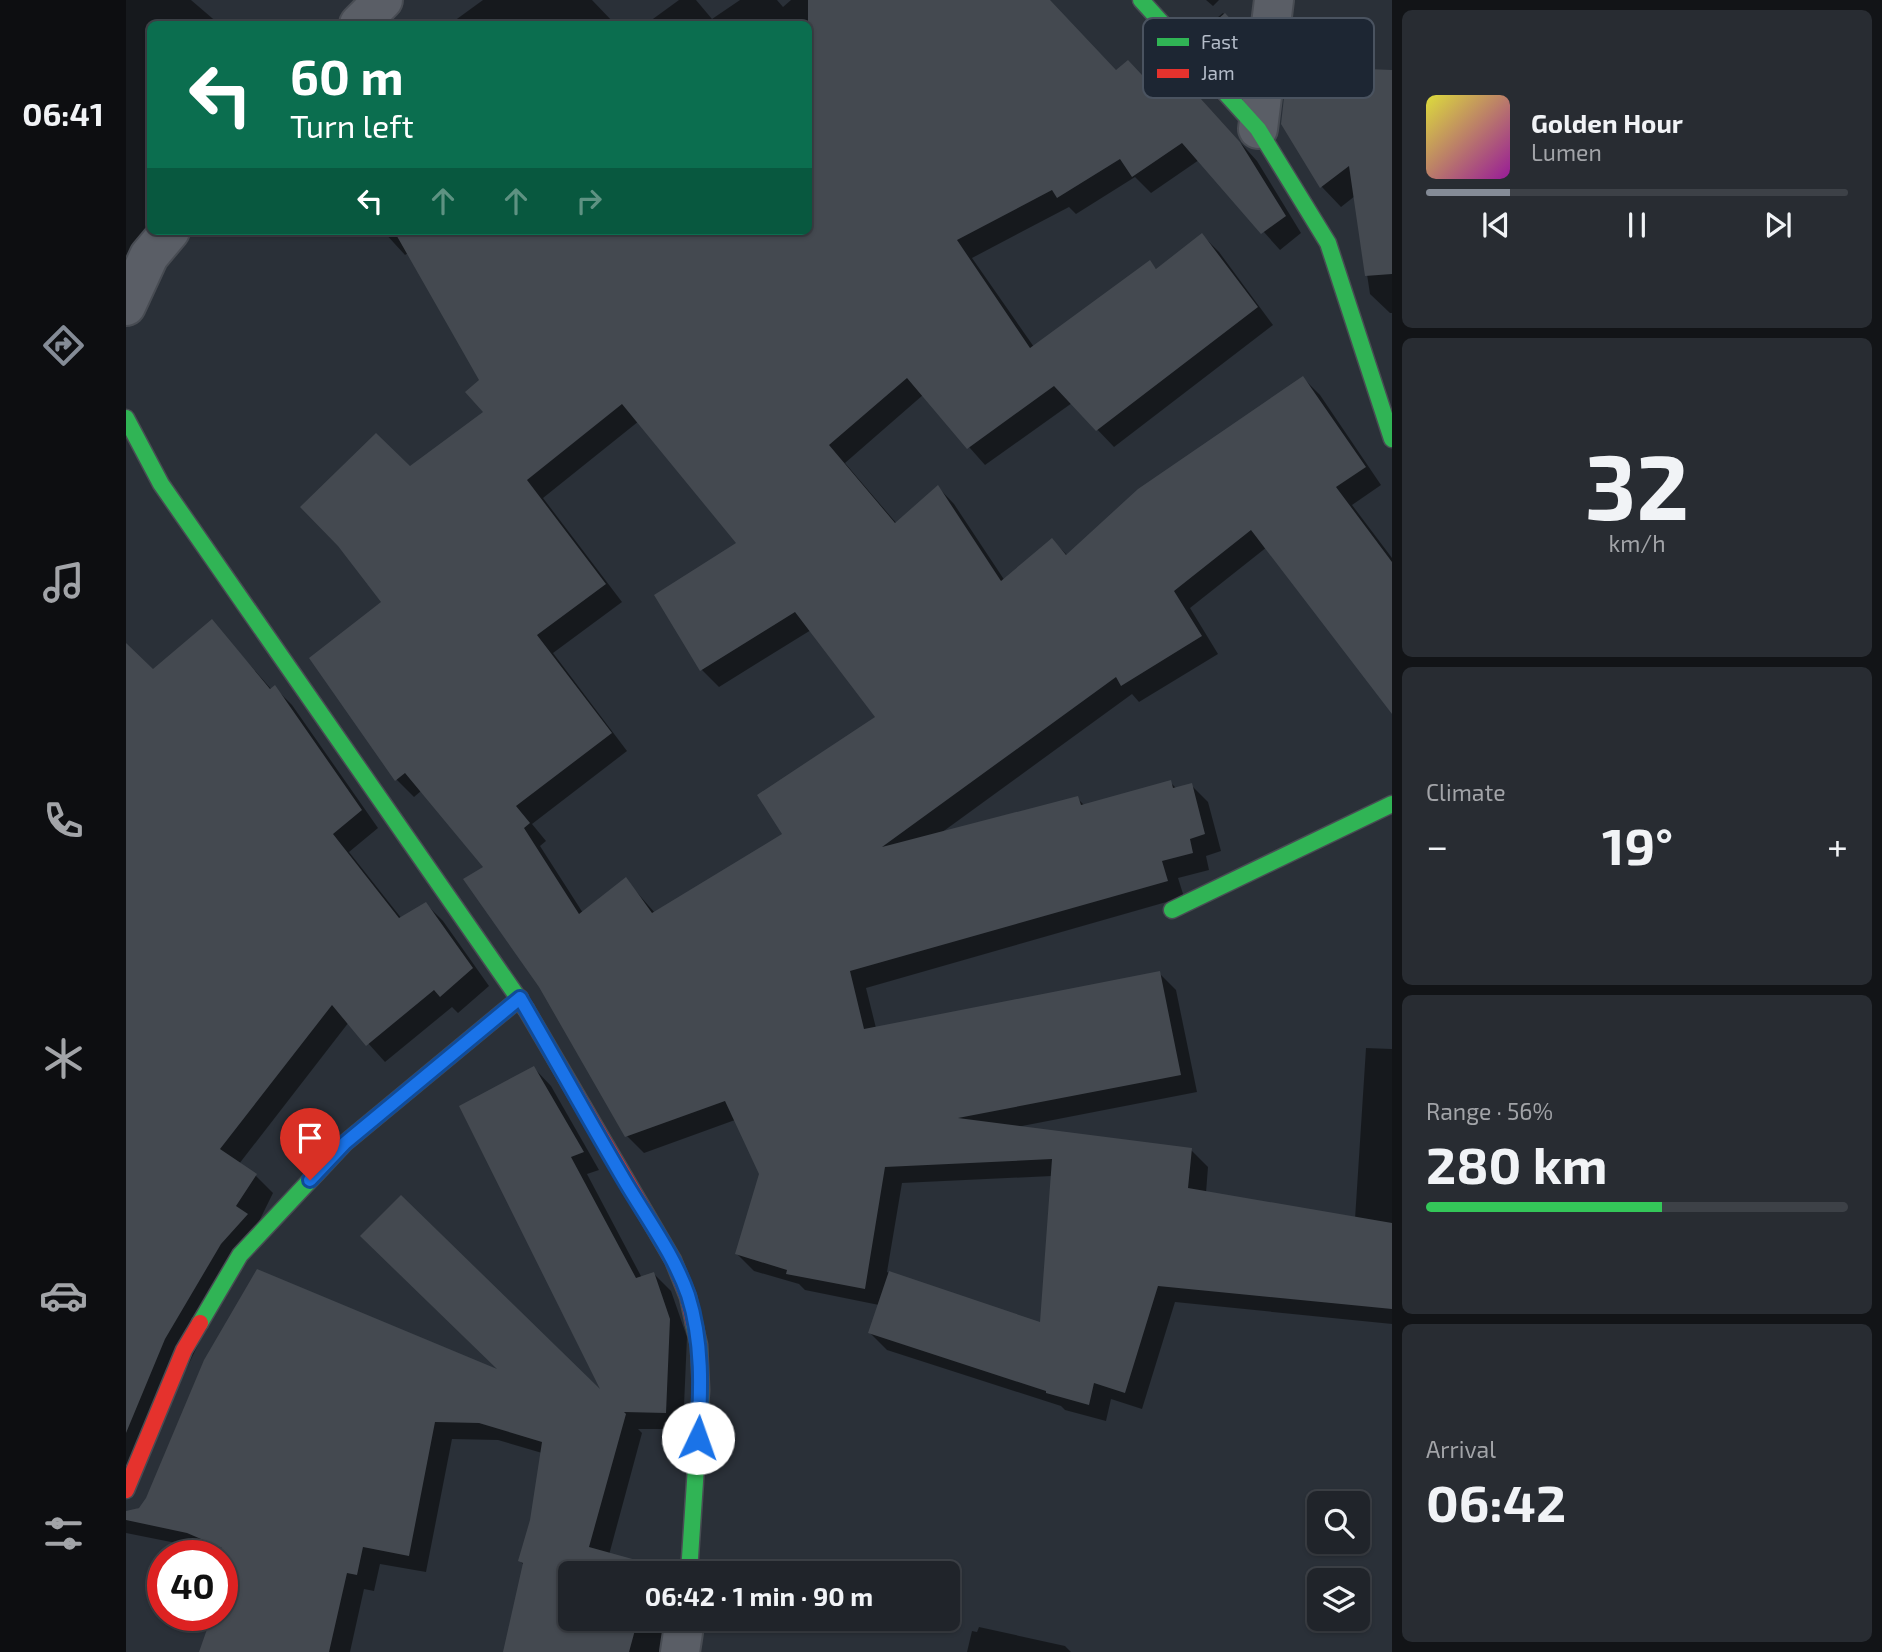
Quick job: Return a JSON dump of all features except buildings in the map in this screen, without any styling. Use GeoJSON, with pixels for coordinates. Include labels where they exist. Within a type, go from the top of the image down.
{"type":"FeatureCollection","features":[{"type":"Feature","properties":{"kind":"street"},"geometry":{"type":"LineString","coordinates":[[362,21],[383,0]]}},
{"type":"Feature","properties":{"kind":"street"},"geometry":{"type":"LineString","coordinates":[[1141,0],[1157,18]]}},
{"type":"Feature","properties":{"kind":"street"},"geometry":{"type":"LineString","coordinates":[[1272,18],[1274,0]]}},
{"type":"Feature","properties":{"kind":"street"},"geometry":{"type":"LineString","coordinates":[[1230,98],[1258,129],[1328,243],[1392,439]]}},
{"type":"Feature","properties":{"kind":"street"},"geometry":{"type":"LineString","coordinates":[[1258,129],[1262,98]]}},
{"type":"Feature","properties":{"kind":"street"},"geometry":{"type":"LineString","coordinates":[[126,306],[149,256],[167,235]]}},
{"type":"Feature","properties":{"kind":"street"},"geometry":{"type":"LineString","coordinates":[[126,418],[161,484],[520,998],[673,1260],[688,1297],[699,1345],[701,1390],[690,1561]]}},
{"type":"Feature","properties":{"kind":"street"},"geometry":{"type":"LineString","coordinates":[[1172,910],[1392,804]]}},
{"type":"Feature","properties":{"kind":"street"},"geometry":{"type":"LineString","coordinates":[[126,1490],[184,1350],[240,1255],[345,1143],[520,998]]}},
{"type":"Feature","properties":{"kind":"street"},"geometry":{"type":"LineString","coordinates":[[680,1652],[683,1631]]}},
{"type":"Feature","properties":{"kind":"traffic: fast"},"geometry":{"type":"LineString","coordinates":[[1141,0],[1157,18]]}},
{"type":"Feature","properties":{"kind":"traffic: fast"},"geometry":{"type":"LineString","coordinates":[[1230,98],[1258,129],[1328,243],[1392,439]]}},
{"type":"Feature","properties":{"kind":"traffic: fast"},"geometry":{"type":"LineString","coordinates":[[126,418],[161,484],[526,1009]]}},
{"type":"Feature","properties":{"kind":"traffic: fast"},"geometry":{"type":"LineString","coordinates":[[1172,910],[1392,804]]}},
{"type":"Feature","properties":{"kind":"traffic: fast"},"geometry":{"type":"LineString","coordinates":[[200,1323],[240,1255],[345,1143],[520,998]]}},
{"type":"Feature","properties":{"kind":"traffic: fast"},"geometry":{"type":"LineString","coordinates":[[690,1561],[701,1390],[699,1345],[694,1324]]}},
{"type":"Feature","properties":{"kind":"traffic: jam"},"geometry":{"type":"LineString","coordinates":[[526,1009],[673,1260],[688,1297],[694,1324]]}},
{"type":"Feature","properties":{"kind":"traffic: jam"},"geometry":{"type":"LineString","coordinates":[[126,1490],[184,1350],[200,1323]]}},
{"type":"Feature","properties":{"kind":"route"},"geometry":{"type":"LineString","coordinates":[[310,1180],[345,1143],[520,998],[681,1278],[699,1345],[701,1390],[698,1438]]}}]}
